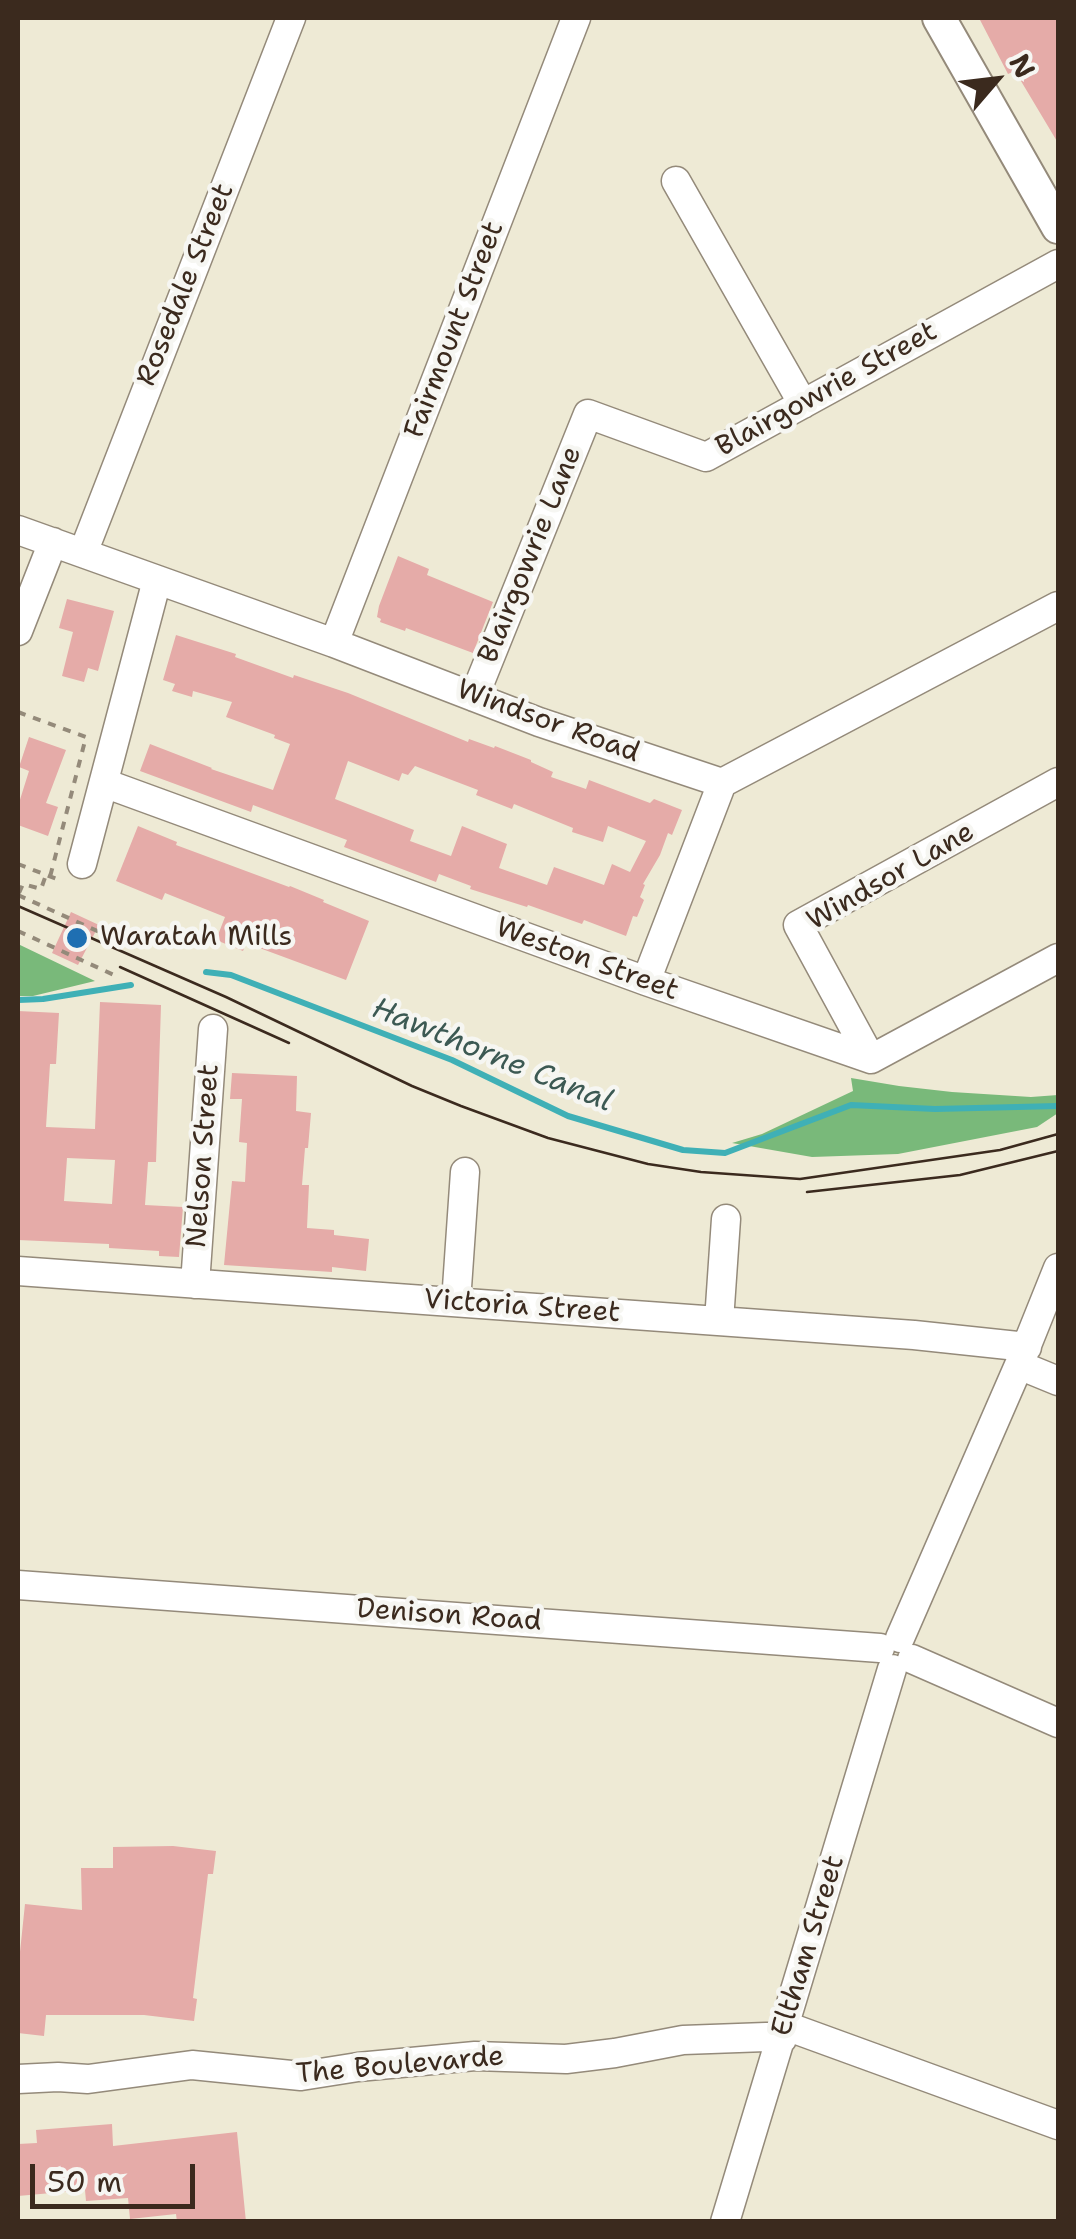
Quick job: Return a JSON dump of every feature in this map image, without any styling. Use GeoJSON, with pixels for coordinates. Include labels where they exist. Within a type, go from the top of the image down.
{"type":"FeatureCollection","features":[{"type":"Feature","properties":{"kind":"main road"},"geometry":{"type":"LineString","coordinates":[[938,18],[1058,228]]}},
{"type":"Feature","properties":{"kind":"street","name":"Rosedale Street"},"geometry":{"type":"LineString","coordinates":[[83,553],[291,18]]}},
{"type":"Feature","properties":{"kind":"street","name":"Fairmount Street"},"geometry":{"type":"LineString","coordinates":[[334,643],[576,18]]}},
{"type":"Feature","properties":{"kind":"street"},"geometry":{"type":"LineString","coordinates":[[676,182],[802,404]]}},
{"type":"Feature","properties":{"kind":"street","name":"Blairgowrie Street"},"geometry":{"type":"LineString","coordinates":[[588,414],[706,457],[1058,264]]}},
{"type":"Feature","properties":{"kind":"street","name":"Blairgowrie Lane"},"geometry":{"type":"LineString","coordinates":[[474,697],[588,414]]}},
{"type":"Feature","properties":{"kind":"street","name":"Windsor Road"},"geometry":{"type":"LineString","coordinates":[[18,530],[334,643],[539,722],[722,783]]}},
{"type":"Feature","properties":{"kind":"street"},"geometry":{"type":"LineString","coordinates":[[18,631],[53,542]]}},
{"type":"Feature","properties":{"kind":"street"},"geometry":{"type":"LineString","coordinates":[[82,864],[157,580]]}},
{"type":"Feature","properties":{"kind":"street"},"geometry":{"type":"LineString","coordinates":[[646,982],[722,783],[1058,606]]}},
{"type":"Feature","properties":{"kind":"street","name":"Windsor Lane"},"geometry":{"type":"LineString","coordinates":[[871,1059],[798,925],[1058,782]]}},
{"type":"Feature","properties":{"kind":"street","name":"Weston Street"},"geometry":{"type":"LineString","coordinates":[[104,784],[646,982],[871,1059]]}},
{"type":"Feature","properties":{"kind":"street"},"geometry":{"type":"LineString","coordinates":[[871,1059],[1058,958]]}},
{"type":"Feature","properties":{"kind":"street","name":"Nelson Street"},"geometry":{"type":"LineString","coordinates":[[195,1284],[213,1029]]}},
{"type":"Feature","properties":{"kind":"street"},"geometry":{"type":"LineString","coordinates":[[456,1302],[465,1172]]}},
{"type":"Feature","properties":{"kind":"street"},"geometry":{"type":"LineString","coordinates":[[719,1321],[726,1218]]}},
{"type":"Feature","properties":{"kind":"street","name":"Eltham Street"},"geometry":{"type":"LineString","coordinates":[[725,2222],[896,1654],[1058,1268]]}},
{"type":"Feature","properties":{"kind":"street","name":"Victoria Street"},"geometry":{"type":"LineString","coordinates":[[18,1271],[914,1335],[1023,1356],[1058,1381]]}},
{"type":"Feature","properties":{"kind":"street","name":"Denison Road"},"geometry":{"type":"LineString","coordinates":[[18,1585],[896,1654],[1058,1723]]}},
{"type":"Feature","properties":{"kind":"street","name":"The Boulevarde"},"geometry":{"type":"LineString","coordinates":[[18,2079],[88,2078],[192,2065],[301,2076],[475,2056],[566,2058],[683,2040],[766,2037],[784,2032],[1058,2125]]}},
{"type":"Feature","properties":{"kind":"path"},"geometry":{"type":"LineString","coordinates":[[18,712],[86,737],[48,876],[41,889],[23,884],[18,895],[128,945]]}},
{"type":"Feature","properties":{"kind":"path"},"geometry":{"type":"LineString","coordinates":[[18,864],[48,876]]}},
{"type":"Feature","properties":{"kind":"path"},"geometry":{"type":"LineString","coordinates":[[18,931],[114,975]]}},
{"type":"Feature","properties":{"kind":"green space"},"geometry":{"type":"Polygon","coordinates":[[[18,944],[95,981],[18,996],[18,944]]]}},
{"type":"Feature","properties":{"kind":"green space"},"geometry":{"type":"Polygon","coordinates":[[[851,1078],[952,1092],[1058,1095],[1058,1113],[1037,1127],[898,1154],[812,1157],[732,1143],[762,1134],[853,1091],[851,1078]]]}},
{"type":"Feature","properties":{"kind":"building"},"geometry":{"type":"Polygon","coordinates":[[[979,18],[1058,18],[1058,143],[1015,71],[1008,74],[979,18]]]}},
{"type":"Feature","properties":{"kind":"building"},"geometry":{"type":"Polygon","coordinates":[[[398,556],[429,569],[427,575],[493,602],[473,653],[380,622],[379,606],[398,556]]]}},
{"type":"Feature","properties":{"kind":"building"},"geometry":{"type":"Polygon","coordinates":[[[67,599],[114,611],[98,671],[88,668],[84,682],[62,676],[73,632],[59,628],[67,599]]]}},
{"type":"Feature","properties":{"kind":"building"},"geometry":{"type":"Polygon","coordinates":[[[176,635],[293,678],[294,675],[348,693],[468,742],[469,739],[495,746],[553,772],[551,777],[586,789],[589,780],[650,803],[654,799],[682,810],[643,884],[640,897],[644,900],[626,936],[584,920],[582,924],[470,889],[471,886],[439,874],[436,882],[344,847],[347,840],[253,805],[251,812],[140,771],[150,744],[273,790],[290,744],[226,717],[232,702],[193,691],[192,697],[172,691],[175,684],[163,680],[176,635]],[[348,761],[335,799],[414,830],[410,841],[451,856],[462,826],[507,844],[499,868],[547,885],[554,867],[604,885],[612,864],[630,872],[646,841],[608,826],[603,842],[572,832],[573,828],[514,804],[512,809],[476,795],[478,790],[415,766],[408,775],[402,773],[399,781],[348,761]]]}},
{"type":"Feature","properties":{"kind":"building"},"geometry":{"type":"Polygon","coordinates":[[[29,737],[66,750],[46,803],[58,807],[48,836],[18,825],[18,806],[29,771],[19,767],[29,737]]]}},
{"type":"Feature","properties":{"kind":"building"},"geometry":{"type":"Polygon","coordinates":[[[138,826],[177,842],[176,845],[290,886],[369,921],[346,980],[246,943],[243,951],[216,940],[225,917],[165,893],[162,900],[116,881],[138,826]]]}},
{"type":"Feature","properties":{"kind":"building"},"geometry":{"type":"Polygon","coordinates":[[[71,912],[99,925],[78,965],[52,953],[71,912]]]}},
{"type":"Feature","properties":{"kind":"building"},"geometry":{"type":"Polygon","coordinates":[[[100,1002],[161,1005],[156,1162],[148,1162],[145,1205],[183,1207],[179,1257],[159,1256],[159,1251],[109,1248],[109,1244],[18,1240],[18,1011],[59,1013],[56,1064],[50,1064],[46,1127],[95,1129],[100,1002]],[[67,1158],[64,1201],[112,1204],[115,1160],[67,1158]]]}},
{"type":"Feature","properties":{"kind":"building"},"geometry":{"type":"Polygon","coordinates":[[[232,1073],[297,1076],[296,1111],[311,1113],[302,1185],[309,1185],[307,1228],[369,1239],[366,1271],[224,1265],[232,1181],[245,1182],[247,1143],[239,1142],[242,1099],[230,1099],[232,1073]]]}},
{"type":"Feature","properties":{"kind":"building"},"geometry":{"type":"Polygon","coordinates":[[[173,1846],[216,1851],[213,1874],[208,1874],[193,1998],[197,1999],[194,2021],[144,2015],[46,2015],[44,2036],[18,2033],[18,1971],[25,1904],[82,1910],[81,1868],[113,1868],[113,1847],[173,1846]]]}},
{"type":"Feature","properties":{"kind":"building"},"geometry":{"type":"Polygon","coordinates":[[[112,2124],[113,2146],[237,2132],[246,2222],[177,2222],[176,2214],[130,2219],[128,2198],[86,2201],[85,2190],[18,2196],[18,2144],[37,2143],[36,2130],[112,2124]]]}},
{"type":"Feature","properties":{"kind":"waterway","name":"Hawthorne Canal"},"geometry":{"type":"LineString","coordinates":[[206,972],[231,975],[452,1060],[568,1116],[683,1150],[725,1153],[851,1105],[935,1109],[1058,1106]]}},
{"type":"Feature","properties":{"kind":"waterway","name":"Hawthorne Canal"},"geometry":{"type":"LineString","coordinates":[[18,1000],[131,985]]}},
{"type":"Feature","properties":{"kind":"tram line"},"geometry":{"type":"LineString","coordinates":[[18,906],[226,997],[412,1086],[548,1138],[648,1164],[800,1179],[1000,1150],[1058,1134]]}},
{"type":"Feature","properties":{"kind":"tram line"},"geometry":{"type":"LineString","coordinates":[[120,967],[289,1043]]}},
{"type":"Feature","properties":{"kind":"tram line"},"geometry":{"type":"LineString","coordinates":[[807,1192],[960,1175],[1058,1151]]}},
{"type":"Feature","properties":{"kind":"place","name":"Waratah Mills"},"geometry":{"type":"Point","coordinates":[77,938]}}]}
